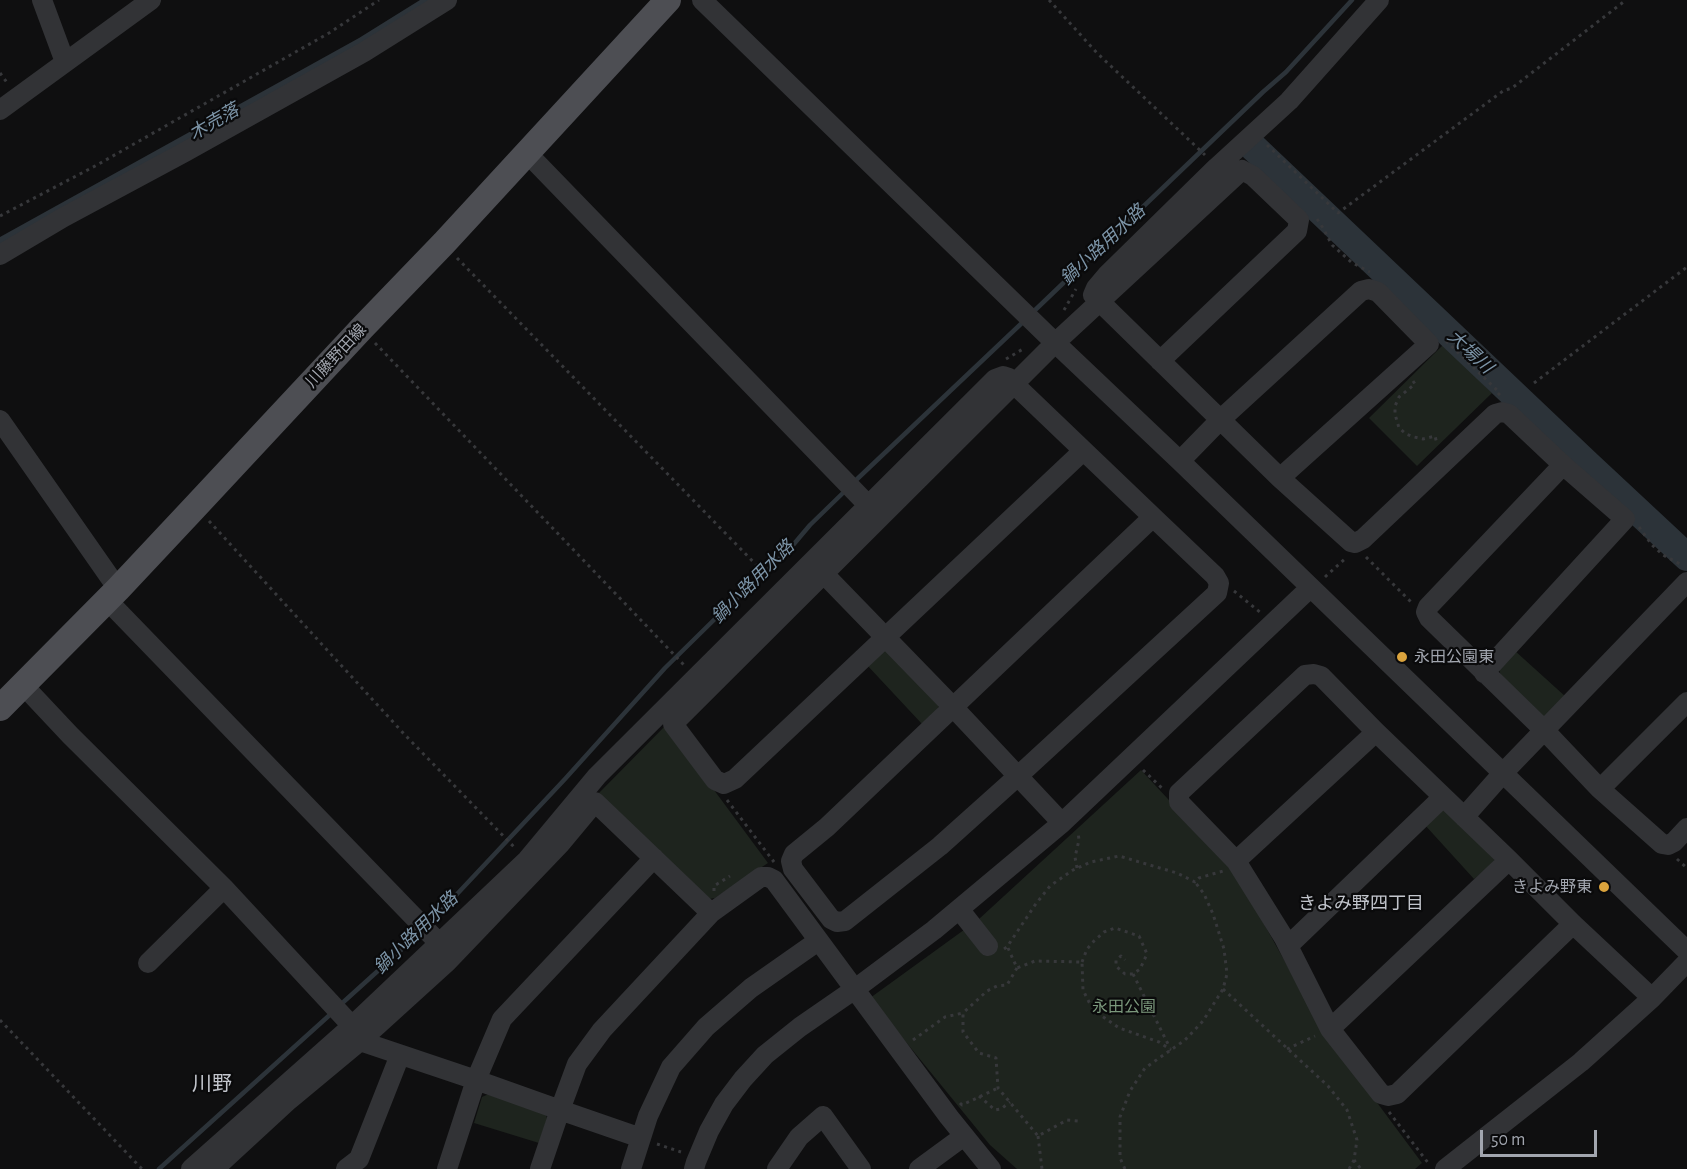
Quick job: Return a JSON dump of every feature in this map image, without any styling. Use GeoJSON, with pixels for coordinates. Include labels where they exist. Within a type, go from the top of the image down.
{"type":"FeatureCollection","features":[{"type":"Feature","properties":{"kind":"main road","name":"川藤野田線"},"geometry":{"type":"LineString","coordinates":[[0,708],[194,508],[444,243],[668,0]]}},
{"type":"Feature","properties":{"kind":"street"},"geometry":{"type":"LineString","coordinates":[[42,0],[65,62]]}},
{"type":"Feature","properties":{"kind":"street"},"geometry":{"type":"LineString","coordinates":[[0,110],[151,0]]}},
{"type":"Feature","properties":{"kind":"street"},"geometry":{"type":"LineString","coordinates":[[0,255],[64,217],[364,52],[447,0]]}},
{"type":"Feature","properties":{"kind":"street"},"geometry":{"type":"LineString","coordinates":[[702,0],[1055,343],[1180,461],[1317,583],[1503,773],[1687,951]]}},
{"type":"Feature","properties":{"kind":"street"},"geometry":{"type":"LineString","coordinates":[[1378,0],[1289,101],[1217,167],[1107,275],[1096,288],[1094,295],[1280,478],[1356,545],[1495,414],[1502,412],[1509,414],[1625,519],[1484,673]]}},
{"type":"Feature","properties":{"kind":"street"},"geometry":{"type":"LineString","coordinates":[[527,153],[869,506]]}},
{"type":"Feature","properties":{"kind":"street"},"geometry":{"type":"LineString","coordinates":[[1083,451],[735,778],[724,784],[715,780],[673,724],[1055,343],[1242,170],[1253,176],[1299,220],[1297,231],[1160,362]]}},
{"type":"Feature","properties":{"kind":"street"},"geometry":{"type":"LineString","coordinates":[[1180,461],[1220,420],[1361,291],[1369,289],[1378,292],[1429,344],[1280,478]]}},
{"type":"Feature","properties":{"kind":"street"},"geometry":{"type":"LineString","coordinates":[[214,1169],[356,1034],[429,932],[527,860],[597,776],[995,379],[1002,376],[1009,378],[1215,576],[1219,583],[1217,593],[940,846],[845,921],[837,922],[831,919],[793,869],[791,861],[794,854],[827,827],[1153,517]]}},
{"type":"Feature","properties":{"kind":"street"},"geometry":{"type":"LineString","coordinates":[[0,420],[112,594],[429,932]]}},
{"type":"Feature","properties":{"kind":"street"},"geometry":{"type":"LineString","coordinates":[[1563,465],[1428,607],[1426,612],[1429,618],[1545,731],[1600,789],[1662,844],[1668,845],[1674,842],[1687,828]]}},
{"type":"Feature","properties":{"kind":"street"},"geometry":{"type":"LineString","coordinates":[[823,573],[1018,777],[1068,825]]}},
{"type":"Feature","properties":{"kind":"street"},"geometry":{"type":"LineString","coordinates":[[1464,817],[1503,773],[1687,582]]}},
{"type":"Feature","properties":{"kind":"street"},"geometry":{"type":"LineString","coordinates":[[690,1161],[696,1162],[724,1104],[743,1078],[765,1055],[800,1027],[855,989],[1068,825],[1317,583]]}},
{"type":"Feature","properties":{"kind":"street"},"geometry":{"type":"LineString","coordinates":[[1573,924],[1397,1094],[1388,1096],[1381,1094],[1330,1029],[1288,946],[1236,861],[1179,802],[1179,793],[1305,675],[1321,676],[1573,924],[1652,998]]}},
{"type":"Feature","properties":{"kind":"street"},"geometry":{"type":"LineString","coordinates":[[23,685],[224,888],[356,1034],[400,1055],[641,1138]]}},
{"type":"Feature","properties":{"kind":"street"},"geometry":{"type":"LineString","coordinates":[[1600,789],[1687,702]]}},
{"type":"Feature","properties":{"kind":"street"},"geometry":{"type":"LineString","coordinates":[[1236,861],[1377,732]]}},
{"type":"Feature","properties":{"kind":"street"},"geometry":{"type":"LineString","coordinates":[[1288,946],[1443,796]]}},
{"type":"Feature","properties":{"kind":"street"},"geometry":{"type":"LineString","coordinates":[[191,1169],[447,962],[560,844],[595,802],[711,913]]}},
{"type":"Feature","properties":{"kind":"street"},"geometry":{"type":"LineString","coordinates":[[447,1169],[476,1080],[502,1018],[654,858]]}},
{"type":"Feature","properties":{"kind":"street"},"geometry":{"type":"LineString","coordinates":[[1330,1029],[1509,860]]}},
{"type":"Feature","properties":{"kind":"street"},"geometry":{"type":"LineString","coordinates":[[540,1169],[577,1064],[602,1030],[711,913],[760,877],[774,880],[991,1169]]}},
{"type":"Feature","properties":{"kind":"street"},"geometry":{"type":"LineString","coordinates":[[148,963],[224,888]]}},
{"type":"Feature","properties":{"kind":"street"},"geometry":{"type":"LineString","coordinates":[[959,909],[998,947]]}},
{"type":"Feature","properties":{"kind":"street"},"geometry":{"type":"LineString","coordinates":[[631,1169],[648,1116],[671,1067],[706,1027],[751,988],[818,941]]}},
{"type":"Feature","properties":{"kind":"street"},"geometry":{"type":"LineString","coordinates":[[1437,1167],[1581,1062],[1652,998],[1687,962]]}},
{"type":"Feature","properties":{"kind":"street"},"geometry":{"type":"LineString","coordinates":[[346,1169],[359,1159],[400,1055]]}},
{"type":"Feature","properties":{"kind":"street"},"geometry":{"type":"LineString","coordinates":[[777,1169],[799,1137],[823,1116],[861,1169]]}},
{"type":"Feature","properties":{"kind":"street"},"geometry":{"type":"LineString","coordinates":[[918,1169],[964,1136]]}},
{"type":"Feature","properties":{"kind":"path"},"geometry":{"type":"LineString","coordinates":[[0,216],[97,165],[329,33],[379,0]]}},
{"type":"Feature","properties":{"kind":"path"},"geometry":{"type":"LineString","coordinates":[[1049,0],[1097,53],[1217,167]]}},
{"type":"Feature","properties":{"kind":"path"},"geometry":{"type":"LineString","coordinates":[[1255,133],[1338,213],[1503,91],[1512,88],[1626,0]]}},
{"type":"Feature","properties":{"kind":"path"},"geometry":{"type":"LineString","coordinates":[[444,243],[783,592]]}},
{"type":"Feature","properties":{"kind":"path"},"geometry":{"type":"LineString","coordinates":[[1534,383],[1687,267]]}},
{"type":"Feature","properties":{"kind":"path"},"geometry":{"type":"LineString","coordinates":[[362,328],[696,678]]}},
{"type":"Feature","properties":{"kind":"path"},"geometry":{"type":"LineString","coordinates":[[194,508],[215,527],[405,735],[527,860]]}},
{"type":"Feature","properties":{"kind":"path"},"geometry":{"type":"LineString","coordinates":[[1317,583],[1356,545],[1418,608],[1426,612]]}},
{"type":"Feature","properties":{"kind":"path"},"geometry":{"type":"LineString","coordinates":[[1219,583],[1229,587],[1263,614]]}},
{"type":"Feature","properties":{"kind":"path"},"geometry":{"type":"LineString","coordinates":[[1140,767],[1169,796],[1178,797]]}},
{"type":"Feature","properties":{"kind":"path"},"geometry":{"type":"LineString","coordinates":[[1068,825],[1079,834],[1075,857],[1077,868]]}},
{"type":"Feature","properties":{"kind":"path"},"geometry":{"type":"LineString","coordinates":[[1017,968],[998,947],[1050,886],[1077,868],[1091,862],[1119,856],[1177,873],[1194,882],[1204,894],[1224,949],[1227,974],[1223,989],[1203,1022],[1185,1040],[1145,1068],[1130,1091],[1120,1117],[1120,1158],[1125,1169]]}},
{"type":"Feature","properties":{"kind":"path"},"geometry":{"type":"LineString","coordinates":[[1194,882],[1199,878],[1225,871],[1236,861]]}},
{"type":"Feature","properties":{"kind":"path"},"geometry":{"type":"LineString","coordinates":[[1125,960],[1121,956],[1116,960],[1116,966],[1125,974],[1133,974],[1140,969],[1147,954],[1139,936],[1116,928],[1104,932],[1094,940],[1087,949],[1082,962],[1083,990],[1089,1002],[1102,1016],[1119,1028],[1159,1042],[1171,1050]]}},
{"type":"Feature","properties":{"kind":"path"},"geometry":{"type":"LineString","coordinates":[[907,1032],[913,1040],[945,1017],[963,1013],[987,991],[997,986],[1007,985],[1017,968],[1035,961],[1082,962]]}},
{"type":"Feature","properties":{"kind":"path"},"geometry":{"type":"LineString","coordinates":[[1133,974],[1171,1050]]}},
{"type":"Feature","properties":{"kind":"path"},"geometry":{"type":"LineString","coordinates":[[1223,989],[1328,1086],[1347,1110],[1358,1140],[1354,1160],[1349,1169]]}},
{"type":"Feature","properties":{"kind":"path"},"geometry":{"type":"LineString","coordinates":[[963,1013],[963,1032],[979,1053],[996,1058],[998,1088],[1038,1136],[1042,1169]]}},
{"type":"Feature","properties":{"kind":"path"},"geometry":{"type":"LineString","coordinates":[[0,1020],[142,1169]]}},
{"type":"Feature","properties":{"kind":"path"},"geometry":{"type":"LineString","coordinates":[[1287,1048],[1330,1029]]}},
{"type":"Feature","properties":{"kind":"path"},"geometry":{"type":"LineString","coordinates":[[955,1095],[962,1105],[998,1088]]}},
{"type":"Feature","properties":{"kind":"path"},"geometry":{"type":"LineString","coordinates":[[979,1096],[995,1110],[1001,1109],[1010,1102]]}},
{"type":"Feature","properties":{"kind":"path"},"geometry":{"type":"LineString","coordinates":[[1388,1096],[1388,1110],[1437,1167]]}},
{"type":"Feature","properties":{"kind":"path"},"geometry":{"type":"LineString","coordinates":[[1038,1136],[1067,1120],[1079,1121]]}},
{"type":"Feature","properties":{"kind":"path"},"geometry":{"type":"LineString","coordinates":[[641,1138],[690,1161]]}},
{"type":"Feature","properties":{"kind":"path"},"geometry":{"type":"LineString","coordinates":[[1354,1160],[1361,1169]]}},
{"type":"Feature","properties":{"kind":"green space"},"geometry":{"type":"Polygon","coordinates":[[[1444,344],[1492,393],[1417,466],[1369,418],[1444,344]]]}},
{"type":"Feature","properties":{"kind":"green space"},"geometry":{"type":"Polygon","coordinates":[[[886,649],[939,706],[935,713],[922,724],[866,664],[886,649]]]}},
{"type":"Feature","properties":{"kind":"green space"},"geometry":{"type":"Polygon","coordinates":[[[1514,650],[1566,697],[1548,717],[1541,717],[1501,677],[1499,668],[1514,650]]]}},
{"type":"Feature","properties":{"kind":"green space"},"geometry":{"type":"Polygon","coordinates":[[[666,725],[768,863],[715,898],[709,899],[596,796],[666,725]]]}},
{"type":"Feature","properties":{"kind":"green space","name":"永田公園"},"geometry":{"type":"Polygon","coordinates":[[[1141,770],[1234,870],[1323,1030],[1422,1163],[1415,1169],[1017,1169],[990,1145],[870,998],[979,919],[1141,770]]]}},
{"type":"Feature","properties":{"kind":"green space"},"geometry":{"type":"Polygon","coordinates":[[[1446,809],[1495,856],[1494,863],[1474,879],[1424,824],[1439,811],[1446,809]]]}},
{"type":"Feature","properties":{"kind":"green space"},"geometry":{"type":"Polygon","coordinates":[[[491,1093],[546,1114],[547,1119],[539,1143],[474,1123],[482,1097],[491,1093]]]}},
{"type":"Feature","properties":{"kind":"water","name":"木売落"},"geometry":{"type":"Polygon","coordinates":[[[420,0],[434,0],[361,44],[0,248],[0,237],[359,38],[420,0]]]}},
{"type":"Feature","properties":{"kind":"waterway","name":"鍋小路用水路"},"geometry":{"type":"LineString","coordinates":[[1032,313],[1286,72],[1352,0]]}},
{"type":"Feature","properties":{"kind":"waterway","name":"大場川"},"geometry":{"type":"LineString","coordinates":[[1253,147],[1687,557]]}},
{"type":"Feature","properties":{"kind":"waterway","name":"鍋小路用水路"},"geometry":{"type":"LineString","coordinates":[[854,482],[1024,321]]}},
{"type":"Feature","properties":{"kind":"waterway","name":"鍋小路用水路"},"geometry":{"type":"LineString","coordinates":[[428,925],[665,668],[788,551],[810,525],[846,490]]}},
{"type":"Feature","properties":{"kind":"waterway","name":"鍋小路用水路"},"geometry":{"type":"LineString","coordinates":[[339,1006],[422,931]]}},
{"type":"Feature","properties":{"kind":"waterway","name":"鍋小路用水路"},"geometry":{"type":"LineString","coordinates":[[159,1169],[333,1012]]}},
{"type":"Feature","properties":{"kind":"place","name":"永田公園東"},"geometry":{"type":"Point","coordinates":[1402,657]}},
{"type":"Feature","properties":{"kind":"place","name":"きよみ野東"},"geometry":{"type":"Point","coordinates":[1604,887]}},
{"type":"Feature","properties":{"kind":"district","name":"きよみ野四丁目"},"geometry":{"type":"Point","coordinates":[1361,904]}},
{"type":"Feature","properties":{"kind":"district","name":"川野"},"geometry":{"type":"Point","coordinates":[212,1084]}}]}
